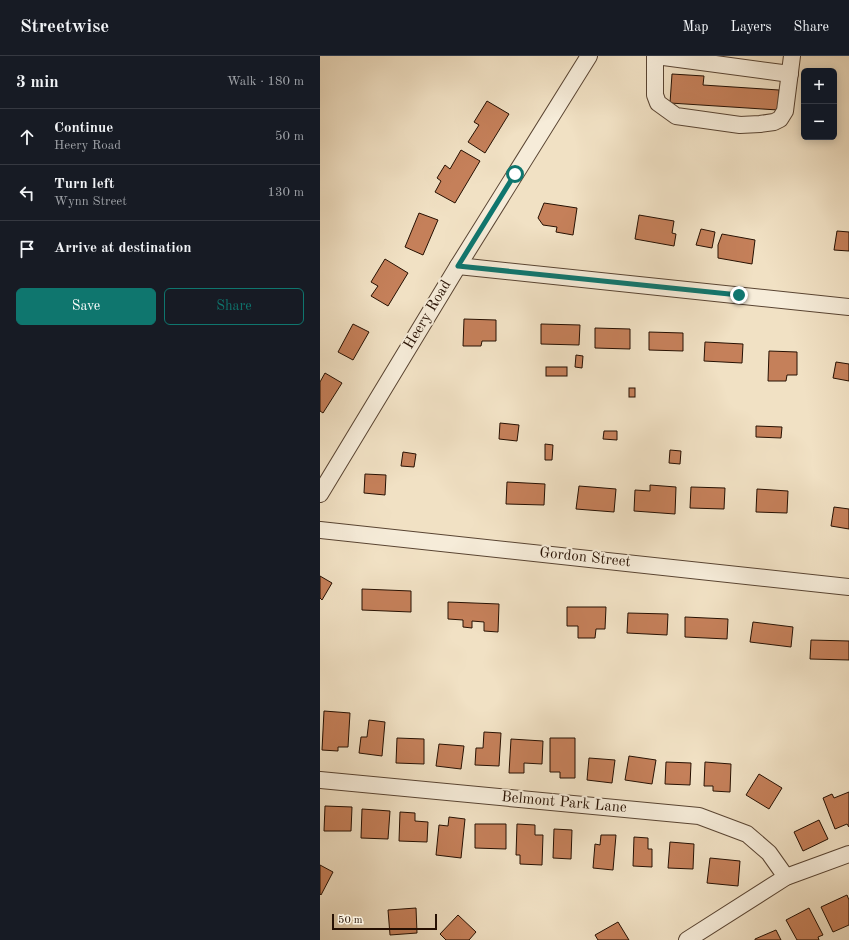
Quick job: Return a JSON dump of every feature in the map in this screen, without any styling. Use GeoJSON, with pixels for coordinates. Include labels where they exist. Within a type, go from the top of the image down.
{"type":"FeatureCollection","features":[{"type":"Feature","properties":{"kind":"street","name":"Heery Road"},"geometry":{"type":"LineString","coordinates":[[320,494],[458,266],[589,56]]}},
{"type":"Feature","properties":{"kind":"street"},"geometry":{"type":"LineString","coordinates":[[790,74],[656,56],[655,95],[658,102],[665,109],[676,116],[740,125],[774,122],[780,119],[785,111],[790,74],[792,56]]}},
{"type":"Feature","properties":{"kind":"street"},"geometry":{"type":"LineString","coordinates":[[458,266],[849,307]]}},
{"type":"Feature","properties":{"kind":"street","name":"Gordon Street"},"geometry":{"type":"LineString","coordinates":[[320,530],[849,587]]}},
{"type":"Feature","properties":{"kind":"street","name":"Belmont Park Lane"},"geometry":{"type":"LineString","coordinates":[[320,780],[699,816],[747,834],[769,853],[786,877]]}},
{"type":"Feature","properties":{"kind":"street"},"geometry":{"type":"LineString","coordinates":[[687,940],[786,877],[849,854]]}},
{"type":"Feature","properties":{"kind":"building"},"geometry":{"type":"Polygon","coordinates":[[[672,74],[704,76],[703,85],[779,90],[778,110],[670,103],[672,74]]]}},
{"type":"Feature","properties":{"kind":"building"},"geometry":{"type":"Polygon","coordinates":[[[487,101],[509,114],[485,153],[468,142],[479,125],[474,122],[487,101]]]}},
{"type":"Feature","properties":{"kind":"building"},"geometry":{"type":"Polygon","coordinates":[[[461,150],[480,161],[455,203],[435,192],[441,181],[437,178],[445,165],[450,169],[461,150]]]}},
{"type":"Feature","properties":{"kind":"building"},"geometry":{"type":"Polygon","coordinates":[[[544,203],[577,208],[573,235],[556,232],[557,227],[543,225],[538,218],[544,203]]]}},
{"type":"Feature","properties":{"kind":"building"},"geometry":{"type":"Polygon","coordinates":[[[419,213],[438,220],[423,255],[405,247],[419,213]]]}},
{"type":"Feature","properties":{"kind":"building"},"geometry":{"type":"Polygon","coordinates":[[[639,215],[674,221],[672,233],[676,234],[674,246],[635,239],[639,215]]]}},
{"type":"Feature","properties":{"kind":"building"},"geometry":{"type":"Polygon","coordinates":[[[701,229],[715,232],[712,248],[696,245],[701,229]]]}},
{"type":"Feature","properties":{"kind":"building"},"geometry":{"type":"Polygon","coordinates":[[[837,231],[849,232],[849,251],[834,250],[837,231]]]}},
{"type":"Feature","properties":{"kind":"building"},"geometry":{"type":"Polygon","coordinates":[[[722,234],[755,240],[752,264],[718,258],[718,245],[722,234]]]}},
{"type":"Feature","properties":{"kind":"building"},"geometry":{"type":"Polygon","coordinates":[[[385,259],[408,273],[388,306],[371,296],[378,286],[371,282],[385,259]]]}},
{"type":"Feature","properties":{"kind":"building"},"geometry":{"type":"Polygon","coordinates":[[[464,319],[496,320],[496,341],[482,341],[481,346],[463,346],[464,319]]]}},
{"type":"Feature","properties":{"kind":"building"},"geometry":{"type":"Polygon","coordinates":[[[353,324],[369,332],[353,360],[338,352],[353,324]]]}},
{"type":"Feature","properties":{"kind":"building"},"geometry":{"type":"Polygon","coordinates":[[[541,324],[580,325],[579,345],[541,344],[541,324]]]}},
{"type":"Feature","properties":{"kind":"building"},"geometry":{"type":"Polygon","coordinates":[[[595,328],[630,329],[630,349],[595,348],[595,328]]]}},
{"type":"Feature","properties":{"kind":"building"},"geometry":{"type":"Polygon","coordinates":[[[649,332],[683,333],[683,351],[649,350],[649,332]]]}},
{"type":"Feature","properties":{"kind":"building"},"geometry":{"type":"Polygon","coordinates":[[[705,342],[743,344],[742,363],[704,361],[705,342]]]}},
{"type":"Feature","properties":{"kind":"building"},"geometry":{"type":"Polygon","coordinates":[[[769,351],[797,352],[797,375],[787,375],[786,381],[768,381],[769,351]]]}},
{"type":"Feature","properties":{"kind":"building"},"geometry":{"type":"Polygon","coordinates":[[[576,355],[583,356],[582,368],[575,367],[576,355]]]}},
{"type":"Feature","properties":{"kind":"building"},"geometry":{"type":"Polygon","coordinates":[[[836,362],[849,364],[849,381],[833,378],[836,362]]]}},
{"type":"Feature","properties":{"kind":"building"},"geometry":{"type":"Polygon","coordinates":[[[546,367],[567,367],[567,376],[546,376],[546,367]]]}},
{"type":"Feature","properties":{"kind":"building"},"geometry":{"type":"Polygon","coordinates":[[[325,373],[342,383],[323,413],[320,411],[320,382],[325,373]]]}},
{"type":"Feature","properties":{"kind":"building"},"geometry":{"type":"Polygon","coordinates":[[[629,388],[635,388],[635,397],[629,397],[629,388]]]}},
{"type":"Feature","properties":{"kind":"building"},"geometry":{"type":"Polygon","coordinates":[[[500,423],[519,425],[517,441],[499,439],[500,423]]]}},
{"type":"Feature","properties":{"kind":"building"},"geometry":{"type":"Polygon","coordinates":[[[756,426],[782,427],[781,438],[756,437],[756,426]]]}},
{"type":"Feature","properties":{"kind":"building"},"geometry":{"type":"Polygon","coordinates":[[[604,431],[617,431],[617,440],[603,439],[604,431]]]}},
{"type":"Feature","properties":{"kind":"building"},"geometry":{"type":"Polygon","coordinates":[[[545,444],[553,445],[552,460],[545,460],[545,444]]]}},
{"type":"Feature","properties":{"kind":"building"},"geometry":{"type":"Polygon","coordinates":[[[670,450],[681,451],[680,464],[669,463],[670,450]]]}},
{"type":"Feature","properties":{"kind":"building"},"geometry":{"type":"Polygon","coordinates":[[[403,452],[416,454],[414,467],[401,466],[403,452]]]}},
{"type":"Feature","properties":{"kind":"building"},"geometry":{"type":"Polygon","coordinates":[[[365,474],[386,475],[385,495],[364,493],[365,474]]]}},
{"type":"Feature","properties":{"kind":"building"},"geometry":{"type":"Polygon","coordinates":[[[507,482],[545,484],[544,505],[506,504],[507,482]]]}},
{"type":"Feature","properties":{"kind":"building"},"geometry":{"type":"Polygon","coordinates":[[[650,485],[676,487],[675,514],[634,511],[635,490],[650,491],[650,485]]]}},
{"type":"Feature","properties":{"kind":"building"},"geometry":{"type":"Polygon","coordinates":[[[579,486],[616,489],[614,512],[576,509],[579,486]]]}},
{"type":"Feature","properties":{"kind":"building"},"geometry":{"type":"Polygon","coordinates":[[[691,487],[725,488],[724,509],[690,508],[691,487]]]}},
{"type":"Feature","properties":{"kind":"building"},"geometry":{"type":"Polygon","coordinates":[[[757,489],[788,491],[787,513],[756,512],[757,489]]]}},
{"type":"Feature","properties":{"kind":"building"},"geometry":{"type":"Polygon","coordinates":[[[834,507],[849,509],[849,529],[831,526],[834,507]]]}},
{"type":"Feature","properties":{"kind":"building"},"geometry":{"type":"Polygon","coordinates":[[[320,576],[332,583],[322,600],[320,598],[320,576]]]}},
{"type":"Feature","properties":{"kind":"building"},"geometry":{"type":"Polygon","coordinates":[[[362,589],[411,591],[411,612],[362,610],[362,589]]]}},
{"type":"Feature","properties":{"kind":"building"},"geometry":{"type":"Polygon","coordinates":[[[448,602],[499,604],[498,632],[484,631],[484,622],[472,621],[472,628],[463,627],[463,620],[448,619],[448,602]]]}},
{"type":"Feature","properties":{"kind":"building"},"geometry":{"type":"Polygon","coordinates":[[[567,607],[606,607],[605,629],[596,629],[595,638],[578,638],[578,626],[567,626],[567,607]]]}},
{"type":"Feature","properties":{"kind":"building"},"geometry":{"type":"Polygon","coordinates":[[[628,613],[668,614],[667,635],[627,633],[628,613]]]}},
{"type":"Feature","properties":{"kind":"building"},"geometry":{"type":"Polygon","coordinates":[[[685,617],[728,619],[727,639],[685,637],[685,617]]]}},
{"type":"Feature","properties":{"kind":"building"},"geometry":{"type":"Polygon","coordinates":[[[753,622],[793,627],[791,647],[750,642],[753,622]]]}},
{"type":"Feature","properties":{"kind":"building"},"geometry":{"type":"Polygon","coordinates":[[[811,640],[849,641],[849,660],[810,659],[811,640]]]}},
{"type":"Feature","properties":{"kind":"building"},"geometry":{"type":"Polygon","coordinates":[[[324,711],[350,713],[348,747],[338,747],[338,751],[322,750],[324,711]]]}},
{"type":"Feature","properties":{"kind":"building"},"geometry":{"type":"Polygon","coordinates":[[[369,720],[385,722],[382,756],[359,753],[361,737],[367,737],[369,720]]]}},
{"type":"Feature","properties":{"kind":"building"},"geometry":{"type":"Polygon","coordinates":[[[484,732],[501,733],[499,766],[475,765],[476,748],[483,748],[484,732]]]}},
{"type":"Feature","properties":{"kind":"building"},"geometry":{"type":"Polygon","coordinates":[[[397,738],[424,739],[424,764],[396,763],[397,738]]]}},
{"type":"Feature","properties":{"kind":"building"},"geometry":{"type":"Polygon","coordinates":[[[550,738],[575,738],[575,778],[560,778],[560,772],[550,772],[550,738]]]}},
{"type":"Feature","properties":{"kind":"building"},"geometry":{"type":"Polygon","coordinates":[[[511,739],[543,741],[542,764],[524,763],[524,773],[509,773],[511,739]]]}},
{"type":"Feature","properties":{"kind":"building"},"geometry":{"type":"Polygon","coordinates":[[[439,744],[464,746],[461,769],[436,766],[439,744]]]}},
{"type":"Feature","properties":{"kind":"building"},"geometry":{"type":"Polygon","coordinates":[[[629,756],[656,760],[652,784],[625,780],[629,756]]]}},
{"type":"Feature","properties":{"kind":"building"},"geometry":{"type":"Polygon","coordinates":[[[589,758],[615,760],[612,783],[587,780],[589,758]]]}},
{"type":"Feature","properties":{"kind":"building"},"geometry":{"type":"Polygon","coordinates":[[[666,762],[691,763],[690,785],[665,784],[666,762]]]}},
{"type":"Feature","properties":{"kind":"building"},"geometry":{"type":"Polygon","coordinates":[[[705,762],[731,764],[730,792],[713,791],[713,786],[704,786],[705,762]]]}},
{"type":"Feature","properties":{"kind":"building"},"geometry":{"type":"Polygon","coordinates":[[[759,774],[782,788],[769,809],[746,795],[759,774]]]}},
{"type":"Feature","properties":{"kind":"building"},"geometry":{"type":"Polygon","coordinates":[[[849,792],[849,827],[847,824],[835,829],[823,798],[832,794],[834,798],[849,792]]]}},
{"type":"Feature","properties":{"kind":"building"},"geometry":{"type":"Polygon","coordinates":[[[325,806],[352,807],[351,831],[324,831],[325,806]]]}},
{"type":"Feature","properties":{"kind":"building"},"geometry":{"type":"Polygon","coordinates":[[[362,809],[390,811],[388,839],[361,838],[362,809]]]}},
{"type":"Feature","properties":{"kind":"building"},"geometry":{"type":"Polygon","coordinates":[[[400,812],[415,813],[415,821],[428,822],[427,842],[399,841],[400,812]]]}},
{"type":"Feature","properties":{"kind":"building"},"geometry":{"type":"Polygon","coordinates":[[[449,817],[465,819],[461,858],[436,855],[439,825],[448,826],[449,817]]]}},
{"type":"Feature","properties":{"kind":"building"},"geometry":{"type":"Polygon","coordinates":[[[819,820],[828,839],[803,851],[794,832],[819,820]]]}},
{"type":"Feature","properties":{"kind":"building"},"geometry":{"type":"Polygon","coordinates":[[[475,824],[506,824],[506,849],[475,848],[475,824]]]}},
{"type":"Feature","properties":{"kind":"building"},"geometry":{"type":"Polygon","coordinates":[[[517,824],[535,825],[535,835],[543,835],[542,865],[520,864],[520,855],[516,855],[517,824]]]}},
{"type":"Feature","properties":{"kind":"building"},"geometry":{"type":"Polygon","coordinates":[[[554,829],[572,830],[571,859],[553,858],[554,829]]]}},
{"type":"Feature","properties":{"kind":"building"},"geometry":{"type":"Polygon","coordinates":[[[601,835],[616,835],[613,870],[593,868],[595,844],[600,845],[601,835]]]}},
{"type":"Feature","properties":{"kind":"building"},"geometry":{"type":"Polygon","coordinates":[[[634,837],[648,838],[648,849],[652,849],[652,867],[633,866],[634,837]]]}},
{"type":"Feature","properties":{"kind":"building"},"geometry":{"type":"Polygon","coordinates":[[[670,842],[694,844],[693,869],[668,868],[670,842]]]}},
{"type":"Feature","properties":{"kind":"building"},"geometry":{"type":"Polygon","coordinates":[[[710,858],[740,861],[738,886],[707,883],[710,858]]]}},
{"type":"Feature","properties":{"kind":"building"},"geometry":{"type":"Polygon","coordinates":[[[320,865],[333,872],[321,895],[320,894],[320,865]]]}},
{"type":"Feature","properties":{"kind":"building"},"geometry":{"type":"Polygon","coordinates":[[[847,895],[849,900],[849,925],[833,932],[821,907],[847,895]]]}},
{"type":"Feature","properties":{"kind":"building"},"geometry":{"type":"Polygon","coordinates":[[[416,908],[417,933],[390,935],[388,910],[416,908]]]}},
{"type":"Feature","properties":{"kind":"building"},"geometry":{"type":"Polygon","coordinates":[[[809,908],[823,935],[818,937],[819,940],[797,940],[786,920],[809,908]]]}},
{"type":"Feature","properties":{"kind":"building"},"geometry":{"type":"Polygon","coordinates":[[[458,915],[476,932],[469,940],[446,940],[440,934],[458,915]]]}},
{"type":"Feature","properties":{"kind":"building"},"geometry":{"type":"Polygon","coordinates":[[[618,922],[629,940],[598,940],[595,935],[618,922]]]}},
{"type":"Feature","properties":{"kind":"building"},"geometry":{"type":"Polygon","coordinates":[[[776,930],[781,940],[755,940],[755,939],[776,930]]]}},
{"type":"Feature","properties":{"kind":"route"},"geometry":{"type":"LineString","coordinates":[[515,174],[458,266],[739,295]]}}]}
